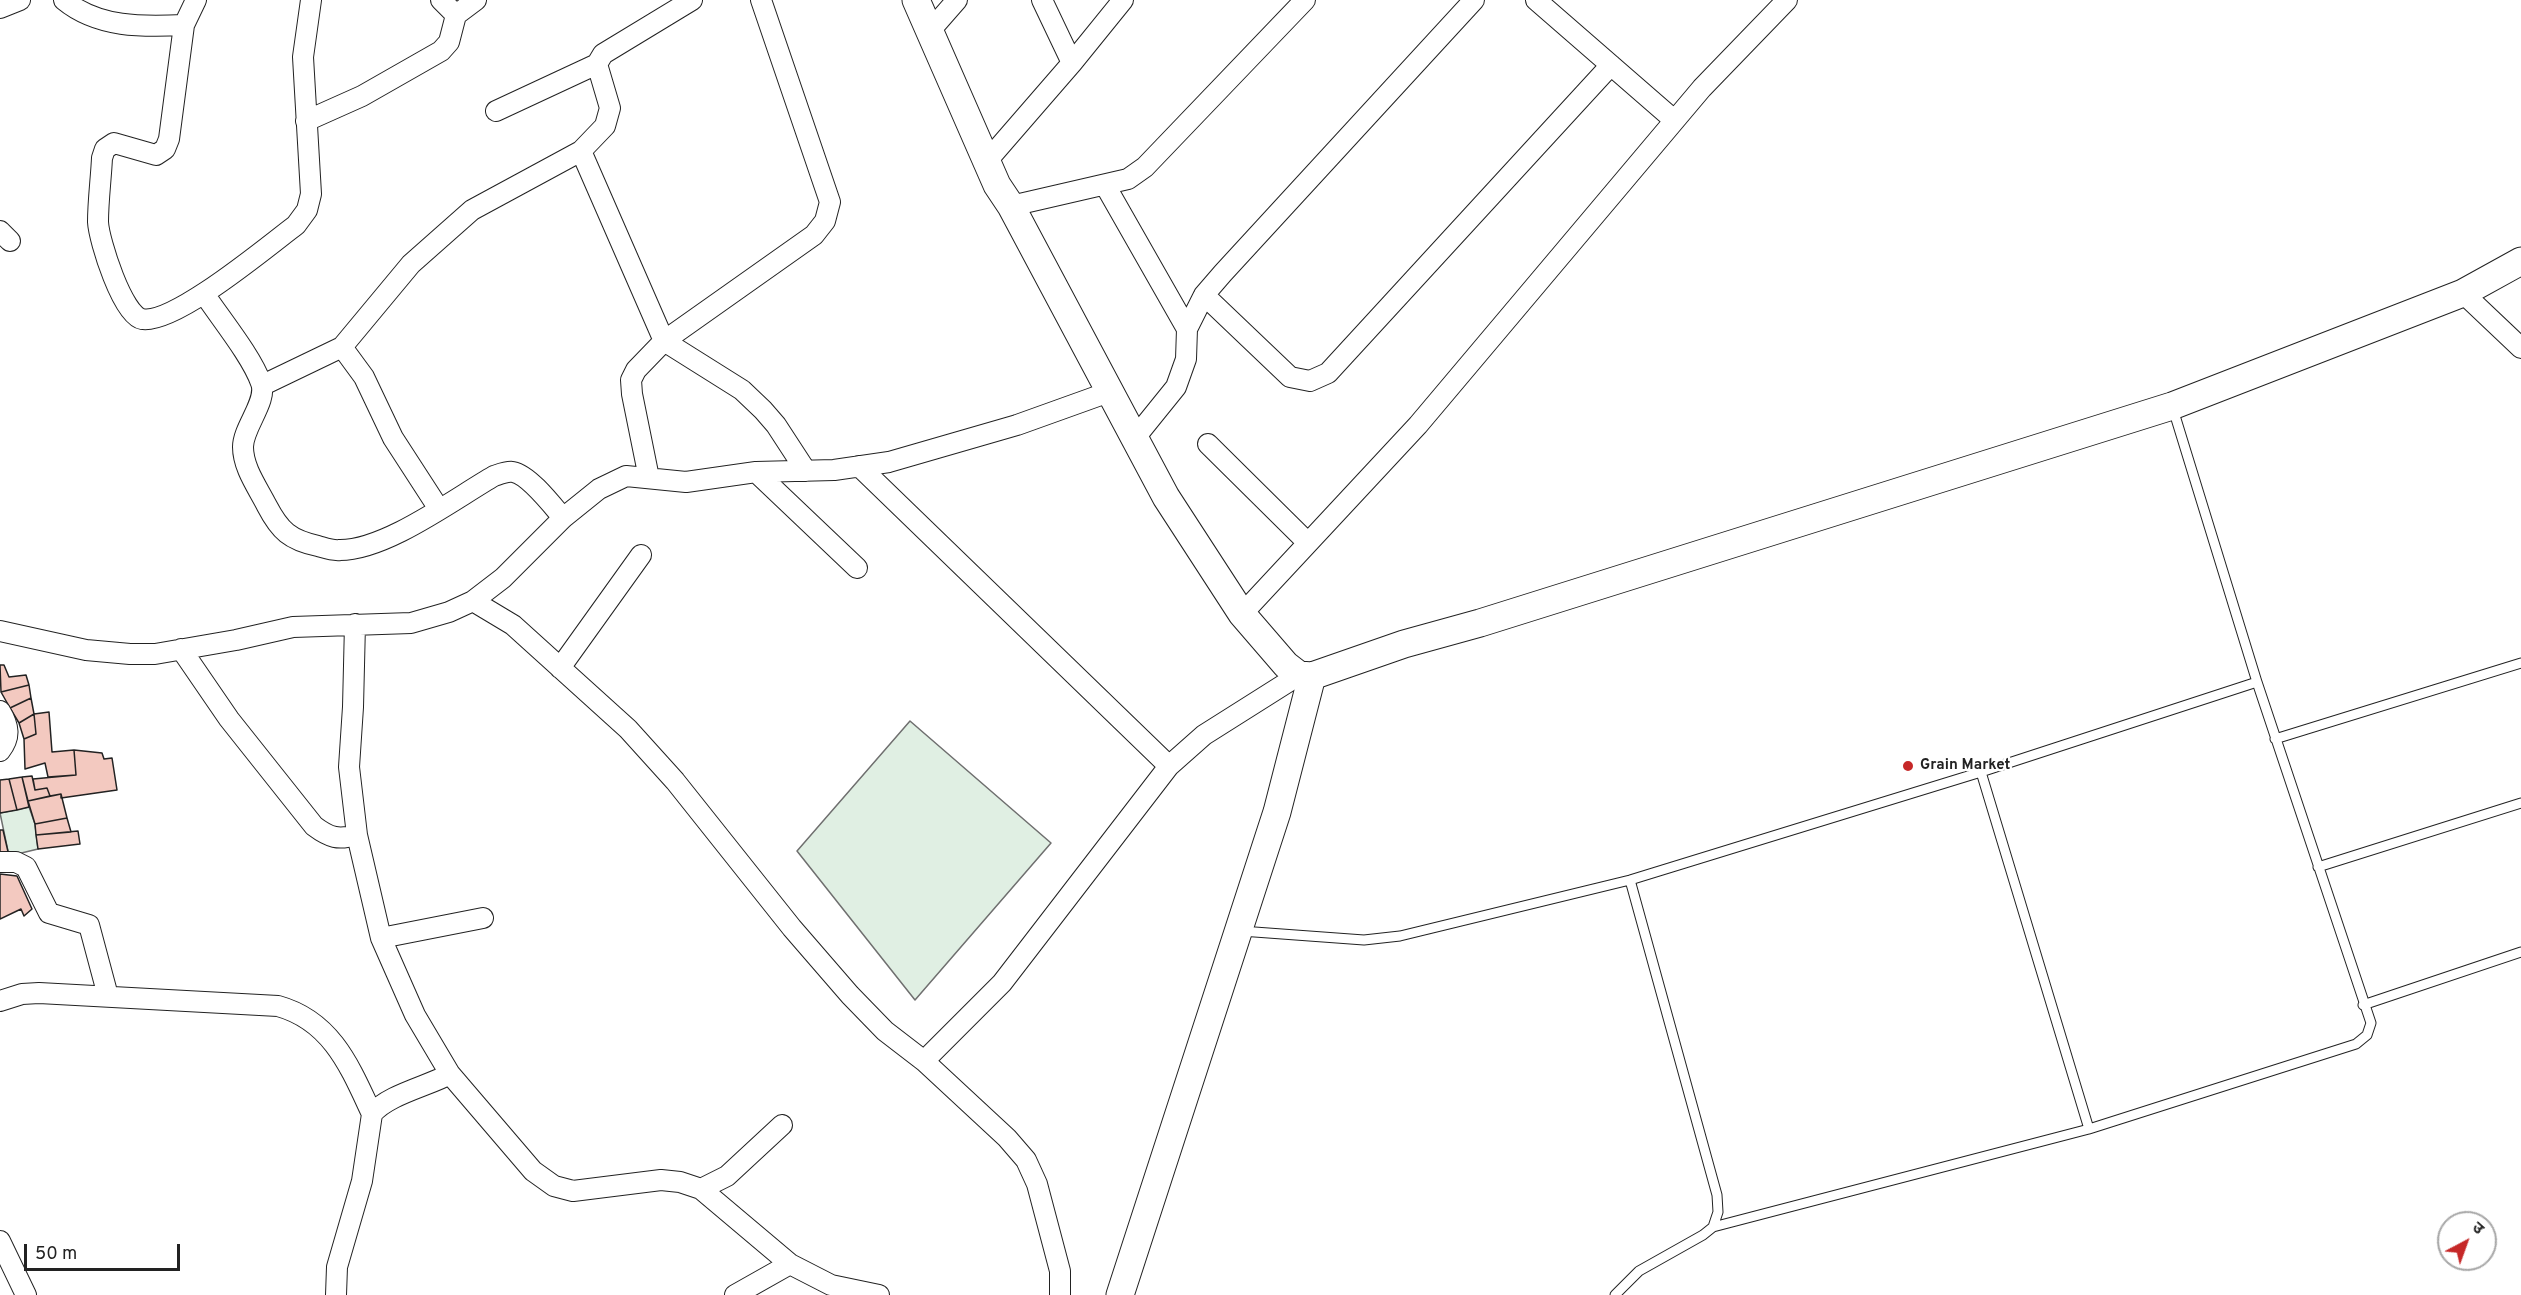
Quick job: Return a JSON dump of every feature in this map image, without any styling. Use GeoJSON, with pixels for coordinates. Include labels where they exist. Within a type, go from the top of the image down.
{"type":"FeatureCollection","features":[{"type":"Feature","properties":{"kind":"street"},"geometry":{"type":"LineString","coordinates":[[0,8],[20,0]]}},
{"type":"Feature","properties":{"kind":"street"},"geometry":{"type":"LineString","coordinates":[[64,0],[82,12],[122,24],[141,27],[184,25]]}},
{"type":"Feature","properties":{"kind":"street"},"geometry":{"type":"LineString","coordinates":[[196,0],[184,25],[170,139],[165,149],[156,155],[114,143],[105,149],[102,158],[98,223],[105,254],[132,315],[142,319],[154,319],[205,295],[296,225],[307,210],[311,194],[303,57],[313,1]]}},
{"type":"Feature","properties":{"kind":"street"},"geometry":{"type":"LineString","coordinates":[[441,0],[456,15]]}},
{"type":"Feature","properties":{"kind":"street"},"geometry":{"type":"LineString","coordinates":[[306,121],[362,96],[441,51],[449,42],[456,15],[476,0]]}},
{"type":"Feature","properties":{"kind":"street"},"geometry":{"type":"LineString","coordinates":[[496,111],[597,64],[603,54],[692,0]]}},
{"type":"Feature","properties":{"kind":"street"},"geometry":{"type":"LineString","coordinates":[[648,478],[632,394],[631,380],[636,370],[664,341],[814,235],[828,212],[830,202],[761,0]]}},
{"type":"Feature","properties":{"kind":"street"},"geometry":{"type":"LineString","coordinates":[[916,0],[997,185],[1011,206],[1166,497],[1242,614],[1286,665],[1306,676]]}},
{"type":"Feature","properties":{"kind":"street"},"geometry":{"type":"LineString","coordinates":[[929,32],[957,0]]}},
{"type":"Feature","properties":{"kind":"street"},"geometry":{"type":"LineString","coordinates":[[1042,0],[1072,63]]}},
{"type":"Feature","properties":{"kind":"street"},"geometry":{"type":"LineString","coordinates":[[987,161],[1123,0]]}},
{"type":"Feature","properties":{"kind":"street"},"geometry":{"type":"LineString","coordinates":[[1011,206],[1105,185],[1128,178],[1145,167],[1305,0]]}},
{"type":"Feature","properties":{"kind":"street"},"geometry":{"type":"LineString","coordinates":[[1134,439],[1176,387],[1186,359],[1187,329],[1204,295],[1474,0]]}},
{"type":"Feature","properties":{"kind":"street"},"geometry":{"type":"LineString","coordinates":[[1536,0],[1674,120]]}},
{"type":"Feature","properties":{"kind":"street"},"geometry":{"type":"LineString","coordinates":[[1242,614],[1418,425],[1674,120],[1788,0]]}},
{"type":"Feature","properties":{"kind":"street"},"geometry":{"type":"LineString","coordinates":[[262,385],[342,347],[411,264],[472,210],[581,151],[605,126],[610,108],[597,64]]}},
{"type":"Feature","properties":{"kind":"street"},"geometry":{"type":"LineString","coordinates":[[1204,295],[1290,376],[1310,381],[1328,373],[1611,65]]}},
{"type":"Feature","properties":{"kind":"street"},"geometry":{"type":"LineString","coordinates":[[581,151],[664,341],[742,390],[776,425],[806,471]]}},
{"type":"Feature","properties":{"kind":"street"},"geometry":{"type":"LineString","coordinates":[[1105,185],[1187,329]]}},
{"type":"Feature","properties":{"kind":"street"},"geometry":{"type":"LineString","coordinates":[[924,1061],[1002,983],[1168,766],[1204,735],[1306,676],[2172,406],[2463,293],[2521,261]]}},
{"type":"Feature","properties":{"kind":"street"},"geometry":{"type":"LineString","coordinates":[[2463,293],[2521,348]]}},
{"type":"Feature","properties":{"kind":"street"},"geometry":{"type":"LineString","coordinates":[[205,295],[255,370],[262,385],[262,397],[246,433],[243,448],[247,466],[274,520],[284,532],[303,543],[339,551],[356,548],[392,537],[494,476],[511,471],[521,475],[532,484],[563,518]]}},
{"type":"Feature","properties":{"kind":"street"},"geometry":{"type":"LineString","coordinates":[[342,347],[364,377],[393,438],[439,508]]}},
{"type":"Feature","properties":{"kind":"street"},"geometry":{"type":"LineString","coordinates":[[0,630],[86,650],[155,654],[236,640],[293,627],[411,623],[449,612],[473,601],[503,578],[563,518],[599,489],[626,476],[686,482],[756,472],[834,470],[889,462],[1017,425],[1110,392]]}},
{"type":"Feature","properties":{"kind":"street"},"geometry":{"type":"LineString","coordinates":[[1208,444],[1308,543]]}},
{"type":"Feature","properties":{"kind":"street"},"geometry":{"type":"LineString","coordinates":[[859,466],[1168,766]]}},
{"type":"Feature","properties":{"kind":"street"},"geometry":{"type":"LineString","coordinates":[[756,472],[857,568]]}},
{"type":"Feature","properties":{"kind":"street"},"geometry":{"type":"LineString","coordinates":[[560,668],[641,555]]}},
{"type":"Feature","properties":{"kind":"street"},"geometry":{"type":"LineString","coordinates":[[473,601],[513,625],[628,729],[675,781],[792,928],[850,995],[885,1031],[924,1061],[1007,1138],[1026,1160],[1037,1184],[1060,1271],[1060,1295]]}},
{"type":"Feature","properties":{"kind":"street"},"geometry":{"type":"LineString","coordinates":[[355,624],[349,767],[357,835],[381,938],[415,1015],[450,1074],[533,1170],[554,1186],[573,1191],[661,1180],[680,1182],[701,1189],[790,1264],[831,1285],[879,1295]]}},
{"type":"Feature","properties":{"kind":"street"},"geometry":{"type":"LineString","coordinates":[[181,649],[230,719],[314,826],[326,836],[339,840],[357,835]]}},
{"type":"Feature","properties":{"kind":"street"},"geometry":{"type":"LineString","coordinates":[[1120,1295],[1277,812],[1306,676]]}},
{"type":"Feature","properties":{"kind":"street"},"geometry":{"type":"LineString","coordinates":[[0,711],[9,734],[6,744],[0,751]]}},
{"type":"Feature","properties":{"kind":"street"},"geometry":{"type":"LineString","coordinates":[[0,862],[16,862],[26,867],[49,913],[89,925],[108,996]]}},
{"type":"Feature","properties":{"kind":"street"},"geometry":{"type":"LineString","coordinates":[[381,938],[483,918]]}},
{"type":"Feature","properties":{"kind":"street"},"geometry":{"type":"LineString","coordinates":[[0,1001],[22,994],[39,993],[278,1006],[296,1011],[334,1042],[347,1060],[372,1114]]}},
{"type":"Feature","properties":{"kind":"street"},"geometry":{"type":"LineString","coordinates":[[336,1295],[337,1268],[362,1181],[372,1114],[376,1108],[392,1099],[450,1074]]}},
{"type":"Feature","properties":{"kind":"street"},"geometry":{"type":"LineString","coordinates":[[701,1189],[727,1176],[782,1125]]}},
{"type":"Feature","properties":{"kind":"street"},"geometry":{"type":"LineString","coordinates":[[0,1241],[26,1295]]}},
{"type":"Feature","properties":{"kind":"street"},"geometry":{"type":"LineString","coordinates":[[735,1295],[790,1264]]}},
{"type":"Feature","properties":{"kind":"lane"},"geometry":{"type":"LineString","coordinates":[[1615,1295],[1639,1271],[1713,1227],[2089,1128],[2356,1044],[2367,1035],[2371,1023],[2363,1005],[2257,682],[2172,406]]}},
{"type":"Feature","properties":{"kind":"lane"},"geometry":{"type":"LineString","coordinates":[[2276,739],[2521,663]]}},
{"type":"Feature","properties":{"kind":"lane"},"geometry":{"type":"LineString","coordinates":[[1239,931],[1364,940],[1400,936],[1630,880],[1981,772],[2257,682]]}},
{"type":"Feature","properties":{"kind":"lane"},"geometry":{"type":"LineString","coordinates":[[1981,772],[2089,1128]]}},
{"type":"Feature","properties":{"kind":"lane"},"geometry":{"type":"LineString","coordinates":[[2318,867],[2521,803]]}},
{"type":"Feature","properties":{"kind":"lane"},"geometry":{"type":"LineString","coordinates":[[1630,880],[1717,1195],[1718,1212],[1713,1227]]}},
{"type":"Feature","properties":{"kind":"lane"},"geometry":{"type":"LineString","coordinates":[[2363,1005],[2521,952]]}},
{"type":"Feature","properties":{"kind":"green space"},"geometry":{"type":"Polygon","coordinates":[[[910,721],[1051,843],[915,1000],[797,851],[910,721]]]}},
{"type":"Feature","properties":{"kind":"green space"},"geometry":{"type":"Polygon","coordinates":[[[29,807],[35,824],[38,849],[9,856],[0,813],[29,807]]]}},
{"type":"Feature","properties":{"kind":"building"},"geometry":{"type":"Polygon","coordinates":[[[0,665],[4,665],[9,677],[26,675],[29,685],[1,692],[0,665]]]}},
{"type":"Feature","properties":{"kind":"building"},"geometry":{"type":"Polygon","coordinates":[[[29,685],[31,698],[10,708],[1,692],[29,685]]]}},
{"type":"Feature","properties":{"kind":"building"},"geometry":{"type":"Polygon","coordinates":[[[31,698],[34,714],[19,723],[10,708],[31,698]]]}},
{"type":"Feature","properties":{"kind":"building"},"geometry":{"type":"Polygon","coordinates":[[[49,712],[52,752],[74,750],[76,775],[48,777],[45,763],[25,769],[24,739],[36,734],[34,714],[49,712]]]}},
{"type":"Feature","properties":{"kind":"building"},"geometry":{"type":"Polygon","coordinates":[[[34,714],[36,734],[24,739],[19,723],[34,714]]]}},
{"type":"Feature","properties":{"kind":"building"},"geometry":{"type":"Polygon","coordinates":[[[74,750],[102,753],[104,759],[112,758],[117,790],[61,798],[61,794],[50,796],[47,788],[35,790],[33,779],[76,775],[74,750]]]}},
{"type":"Feature","properties":{"kind":"building"},"geometry":{"type":"Polygon","coordinates":[[[32,776],[35,790],[47,788],[50,796],[28,801],[22,777],[32,776]]]}},
{"type":"Feature","properties":{"kind":"building"},"geometry":{"type":"Polygon","coordinates":[[[22,777],[29,807],[17,810],[9,779],[22,777]]]}},
{"type":"Feature","properties":{"kind":"building"},"geometry":{"type":"Polygon","coordinates":[[[9,779],[17,810],[0,813],[0,780],[9,779]]]}},
{"type":"Feature","properties":{"kind":"building"},"geometry":{"type":"Polygon","coordinates":[[[61,794],[67,818],[35,824],[28,801],[61,794]]]}},
{"type":"Feature","properties":{"kind":"building"},"geometry":{"type":"Polygon","coordinates":[[[67,818],[71,832],[36,835],[35,824],[67,818]]]}},
{"type":"Feature","properties":{"kind":"building"},"geometry":{"type":"Polygon","coordinates":[[[0,830],[3,830],[9,856],[0,855],[0,830]]]}},
{"type":"Feature","properties":{"kind":"building"},"geometry":{"type":"Polygon","coordinates":[[[78,831],[80,844],[38,849],[36,835],[78,831]]]}},
{"type":"Feature","properties":{"kind":"building"},"geometry":{"type":"Polygon","coordinates":[[[0,874],[17,876],[32,909],[24,916],[21,909],[0,919],[0,874]]]}},
{"type":"Feature","properties":{"kind":"place","name":"Grain Market"},"geometry":{"type":"Point","coordinates":[1908,766]}}]}
